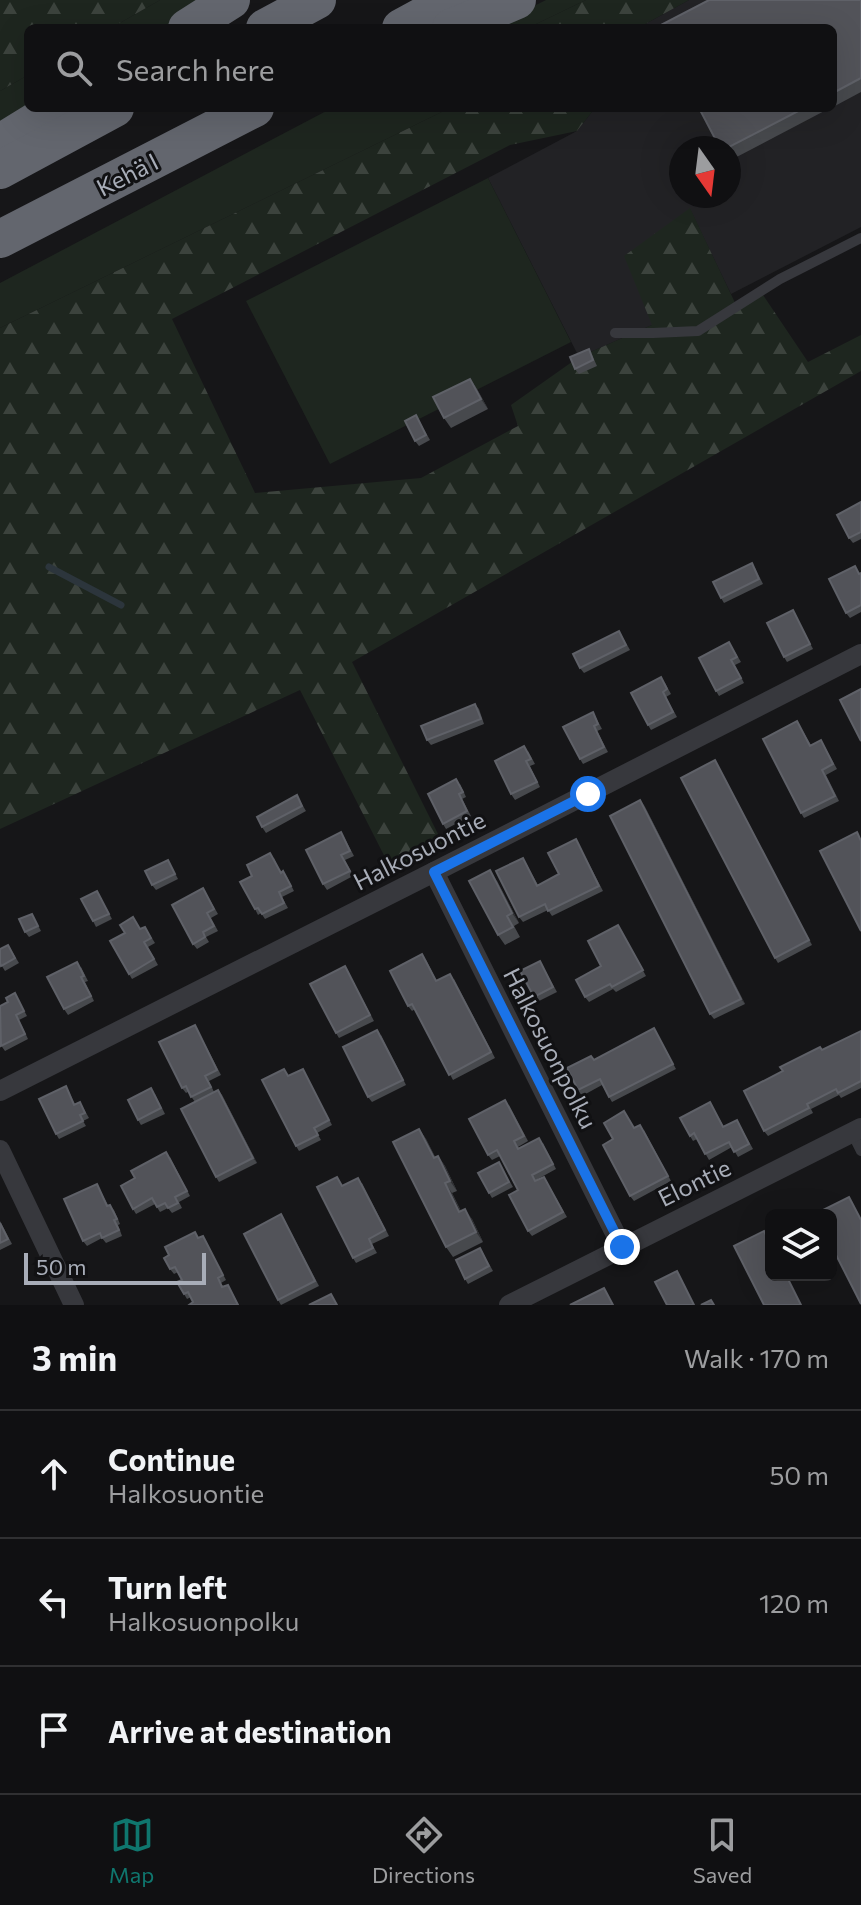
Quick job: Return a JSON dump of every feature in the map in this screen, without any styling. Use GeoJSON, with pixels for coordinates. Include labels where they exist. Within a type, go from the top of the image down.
{"type":"FeatureCollection","features":[{"type":"Feature","properties":{"kind":"highway"},"geometry":{"type":"LineString","coordinates":[[193,24],[231,0]]}},
{"type":"Feature","properties":{"kind":"highway"},"geometry":{"type":"LineString","coordinates":[[272,24],[317,0]]}},
{"type":"Feature","properties":{"kind":"highway"},"geometry":{"type":"LineString","coordinates":[[408,24],[452,0]]}},
{"type":"Feature","properties":{"kind":"highway"},"geometry":{"type":"LineString","coordinates":[[460,24],[517,0]]}},
{"type":"Feature","properties":{"kind":"highway"},"geometry":{"type":"LineString","coordinates":[[0,143],[50,112]]}},
{"type":"Feature","properties":{"kind":"highway"},"geometry":{"type":"LineString","coordinates":[[0,170],[108,112]]}},
{"type":"Feature","properties":{"kind":"highway","name":"Kehä I"},"geometry":{"type":"LineString","coordinates":[[0,239],[247,112]]}},
{"type":"Feature","properties":{"kind":"street","name":"Halkosuontie"},"geometry":{"type":"LineString","coordinates":[[0,1091],[861,654]]}},
{"type":"Feature","properties":{"kind":"street","name":"Halkosuonpolku"},"geometry":{"type":"LineString","coordinates":[[434,872],[622,1247]]}},
{"type":"Feature","properties":{"kind":"street","name":"Elontie"},"geometry":{"type":"LineString","coordinates":[[509,1305],[622,1247],[858,1137]]}},
{"type":"Feature","properties":{"kind":"street"},"geometry":{"type":"LineString","coordinates":[[0,1150],[74,1305]]}},
{"type":"Feature","properties":{"kind":"lane"},"geometry":{"type":"LineString","coordinates":[[615,333],[698,331],[780,279],[861,238]]}},
{"type":"Feature","properties":{"kind":"shaded area"},"geometry":{"type":"Polygon","coordinates":[[[689,0],[861,0],[861,227],[731,294],[690,209],[652,325],[579,357],[488,178],[577,131],[592,112],[837,112],[837,24],[645,24],[689,0]]]}},
{"type":"Feature","properties":{"kind":"green space"},"geometry":{"type":"Polygon","coordinates":[[[0,0],[160,0],[118,24],[24,24],[24,77],[0,91],[0,0]]]}},
{"type":"Feature","properties":{"kind":"green space"},"geometry":{"type":"Polygon","coordinates":[[[160,0],[210,0],[172,24],[118,24],[160,0]]]}},
{"type":"Feature","properties":{"kind":"green space"},"geometry":{"type":"Polygon","coordinates":[[[546,0],[586,0],[536,24],[497,24],[546,0]]]}},
{"type":"Feature","properties":{"kind":"green space"},"geometry":{"type":"Polygon","coordinates":[[[586,0],[689,0],[645,24],[536,24],[586,0]]]}},
{"type":"Feature","properties":{"kind":"green space"},"geometry":{"type":"Polygon","coordinates":[[[24,77],[24,110],[0,125],[0,91],[24,77]]]}},
{"type":"Feature","properties":{"kind":"green space"},"geometry":{"type":"Polygon","coordinates":[[[324,112],[442,112],[0,328],[0,283],[324,112]]]}},
{"type":"Feature","properties":{"kind":"green space"},"geometry":{"type":"Polygon","coordinates":[[[442,112],[592,112],[577,131],[510,145],[172,319],[255,493],[421,478],[518,426],[511,405],[579,357],[652,325],[624,256],[690,208],[737,307],[763,295],[808,362],[861,335],[861,371],[352,662],[444,846],[393,873],[300,690],[0,829],[0,328],[442,112]]]}},
{"type":"Feature","properties":{"kind":"green space"},"geometry":{"type":"Polygon","coordinates":[[[488,178],[571,342],[330,464],[246,301],[488,178]]]}},
{"type":"Feature","properties":{"kind":"building"},"geometry":{"type":"Polygon","coordinates":[[[709,0],[861,0],[861,78],[837,91],[837,24],[663,24],[709,0]]]}},
{"type":"Feature","properties":{"kind":"building"},"geometry":{"type":"Polygon","coordinates":[[[701,112],[796,112],[741,141],[741,136],[714,136],[701,112]]]}},
{"type":"Feature","properties":{"kind":"building"},"geometry":{"type":"Polygon","coordinates":[[[589,349],[593,360],[575,369],[570,357],[589,349]]]}},
{"type":"Feature","properties":{"kind":"building"},"geometry":{"type":"Polygon","coordinates":[[[470,379],[481,399],[444,418],[433,397],[470,379]]]}},
{"type":"Feature","properties":{"kind":"building"},"geometry":{"type":"Polygon","coordinates":[[[416,415],[426,435],[415,441],[405,421],[416,415]]]}},
{"type":"Feature","properties":{"kind":"building"},"geometry":{"type":"Polygon","coordinates":[[[861,502],[861,532],[849,538],[837,515],[861,502]]]}},
{"type":"Feature","properties":{"kind":"building"},"geometry":{"type":"Polygon","coordinates":[[[752,563],[759,579],[721,598],[713,582],[752,563]]]}},
{"type":"Feature","properties":{"kind":"building"},"geometry":{"type":"Polygon","coordinates":[[[855,566],[861,573],[861,605],[846,613],[829,579],[855,566]]]}},
{"type":"Feature","properties":{"kind":"building"},"geometry":{"type":"Polygon","coordinates":[[[793,610],[810,644],[784,657],[767,623],[793,610]]]}},
{"type":"Feature","properties":{"kind":"building"},"geometry":{"type":"Polygon","coordinates":[[[619,631],[626,645],[580,668],[573,654],[619,631]]]}},
{"type":"Feature","properties":{"kind":"building"},"geometry":{"type":"Polygon","coordinates":[[[729,642],[737,657],[731,660],[741,678],[716,691],[699,658],[729,642]]]}},
{"type":"Feature","properties":{"kind":"building"},"geometry":{"type":"Polygon","coordinates":[[[661,677],[667,689],[663,692],[673,712],[648,725],[631,693],[661,677]]]}},
{"type":"Feature","properties":{"kind":"building"},"geometry":{"type":"Polygon","coordinates":[[[861,689],[861,741],[840,700],[861,689]]]}},
{"type":"Feature","properties":{"kind":"building"},"geometry":{"type":"Polygon","coordinates":[[[475,704],[481,719],[427,740],[421,726],[475,704]]]}},
{"type":"Feature","properties":{"kind":"building"},"geometry":{"type":"Polygon","coordinates":[[[593,712],[598,724],[594,726],[604,747],[580,759],[563,727],[593,712]]]}},
{"type":"Feature","properties":{"kind":"building"},"geometry":{"type":"Polygon","coordinates":[[[797,721],[810,746],[821,740],[833,764],[822,770],[835,796],[801,813],[763,739],[797,721]]]}},
{"type":"Feature","properties":{"kind":"building"},"geometry":{"type":"Polygon","coordinates":[[[524,746],[531,759],[526,761],[537,782],[511,794],[495,761],[524,746]]]}},
{"type":"Feature","properties":{"kind":"building"},"geometry":{"type":"Polygon","coordinates":[[[715,760],[809,940],[775,958],[681,778],[715,760]]]}},
{"type":"Feature","properties":{"kind":"building"},"geometry":{"type":"Polygon","coordinates":[[[456,779],[467,811],[443,824],[428,794],[456,779]]]}},
{"type":"Feature","properties":{"kind":"building"},"geometry":{"type":"Polygon","coordinates":[[[297,795],[302,806],[262,827],[257,817],[297,795]]]}},
{"type":"Feature","properties":{"kind":"building"},"geometry":{"type":"Polygon","coordinates":[[[640,800],[741,999],[710,1014],[610,816],[640,800]]]}},
{"type":"Feature","properties":{"kind":"building"},"geometry":{"type":"Polygon","coordinates":[[[341,832],[350,851],[341,855],[350,871],[323,884],[306,850],[341,832]]]}},
{"type":"Feature","properties":{"kind":"building"},"geometry":{"type":"Polygon","coordinates":[[[857,832],[861,841],[861,931],[820,851],[857,832]]]}},
{"type":"Feature","properties":{"kind":"building"},"geometry":{"type":"Polygon","coordinates":[[[576,839],[599,886],[548,911],[545,904],[519,917],[496,871],[523,858],[537,886],[559,874],[548,853],[576,839]]]}},
{"type":"Feature","properties":{"kind":"building"},"geometry":{"type":"Polygon","coordinates":[[[270,853],[291,886],[279,892],[284,903],[262,914],[258,908],[255,909],[240,882],[252,876],[247,865],[270,853]]]}},
{"type":"Feature","properties":{"kind":"building"},"geometry":{"type":"Polygon","coordinates":[[[168,860],[175,874],[152,885],[145,871],[168,860]]]}},
{"type":"Feature","properties":{"kind":"building"},"geometry":{"type":"Polygon","coordinates":[[[490,870],[512,913],[507,916],[513,927],[498,935],[469,881],[490,870]]]}},
{"type":"Feature","properties":{"kind":"building"},"geometry":{"type":"Polygon","coordinates":[[[203,888],[214,909],[207,913],[214,926],[203,932],[205,937],[193,944],[172,905],[203,888]]]}},
{"type":"Feature","properties":{"kind":"building"},"geometry":{"type":"Polygon","coordinates":[[[97,891],[109,914],[93,921],[81,899],[97,891]]]}},
{"type":"Feature","properties":{"kind":"building"},"geometry":{"type":"Polygon","coordinates":[[[32,914],[38,926],[25,932],[19,919],[32,914]]]}},
{"type":"Feature","properties":{"kind":"building"},"geometry":{"type":"Polygon","coordinates":[[[133,917],[140,929],[145,927],[151,938],[144,942],[154,959],[129,974],[110,941],[125,933],[120,925],[133,917]]]}},
{"type":"Feature","properties":{"kind":"building"},"geometry":{"type":"Polygon","coordinates":[[[618,925],[643,970],[585,997],[576,980],[601,966],[588,941],[618,925]]]}},
{"type":"Feature","properties":{"kind":"building"},"geometry":{"type":"Polygon","coordinates":[[[8,945],[15,958],[1,966],[0,949],[8,945]]]}},
{"type":"Feature","properties":{"kind":"building"},"geometry":{"type":"Polygon","coordinates":[[[422,954],[436,981],[450,974],[491,1052],[449,1075],[412,1004],[408,1006],[390,971],[422,954]]]}},
{"type":"Feature","properties":{"kind":"building"},"geometry":{"type":"Polygon","coordinates":[[[540,961],[553,987],[534,997],[520,971],[540,961]]]}},
{"type":"Feature","properties":{"kind":"building"},"geometry":{"type":"Polygon","coordinates":[[[77,962],[91,996],[64,1009],[47,977],[77,962]]]}},
{"type":"Feature","properties":{"kind":"building"},"geometry":{"type":"Polygon","coordinates":[[[345,966],[370,1015],[336,1033],[310,984],[345,966]]]}},
{"type":"Feature","properties":{"kind":"building"},"geometry":{"type":"Polygon","coordinates":[[[15,993],[24,1011],[16,1015],[25,1034],[1,1046],[0,1006],[15,993]]]}},
{"type":"Feature","properties":{"kind":"building"},"geometry":{"type":"Polygon","coordinates":[[[195,1025],[217,1070],[205,1076],[211,1087],[191,1097],[186,1086],[182,1088],[159,1042],[195,1025]]]}},
{"type":"Feature","properties":{"kind":"building"},"geometry":{"type":"Polygon","coordinates":[[[654,1028],[673,1064],[609,1097],[600,1079],[578,1090],[567,1068],[591,1056],[594,1060],[654,1028]]]}},
{"type":"Feature","properties":{"kind":"building"},"geometry":{"type":"Polygon","coordinates":[[[377,1030],[403,1080],[368,1097],[343,1047],[377,1030]]]}},
{"type":"Feature","properties":{"kind":"building"},"geometry":{"type":"Polygon","coordinates":[[[861,1031],[861,1081],[838,1093],[836,1089],[807,1104],[809,1108],[764,1131],[744,1091],[783,1071],[780,1067],[861,1031]]]}},
{"type":"Feature","properties":{"kind":"building"},"geometry":{"type":"Polygon","coordinates":[[[284,1069],[288,1076],[303,1069],[329,1120],[314,1128],[318,1135],[296,1146],[262,1080],[284,1069]]]}},
{"type":"Feature","properties":{"kind":"building"},"geometry":{"type":"Polygon","coordinates":[[[66,1086],[74,1105],[80,1102],[85,1113],[80,1115],[83,1121],[56,1134],[39,1099],[66,1086]]]}},
{"type":"Feature","properties":{"kind":"building"},"geometry":{"type":"Polygon","coordinates":[[[151,1088],[161,1108],[138,1120],[128,1100],[151,1088]]]}},
{"type":"Feature","properties":{"kind":"building"},"geometry":{"type":"Polygon","coordinates":[[[218,1090],[253,1158],[216,1177],[181,1109],[218,1090]]]}},
{"type":"Feature","properties":{"kind":"building"},"geometry":{"type":"Polygon","coordinates":[[[505,1100],[524,1136],[514,1141],[518,1149],[539,1138],[553,1164],[532,1175],[535,1181],[544,1177],[563,1212],[528,1231],[509,1195],[518,1190],[497,1150],[488,1155],[469,1119],[505,1100]]]}},
{"type":"Feature","properties":{"kind":"building"},"geometry":{"type":"Polygon","coordinates":[[[710,1102],[723,1127],[737,1120],[749,1144],[734,1152],[729,1142],[705,1154],[694,1133],[690,1136],[680,1118],[710,1102]]]}},
{"type":"Feature","properties":{"kind":"building"},"geometry":{"type":"Polygon","coordinates":[[[624,1111],[634,1128],[640,1125],[668,1176],[630,1196],[603,1145],[613,1139],[604,1123],[624,1111]]]}},
{"type":"Feature","properties":{"kind":"building"},"geometry":{"type":"Polygon","coordinates":[[[419,1129],[434,1158],[438,1156],[450,1181],[445,1183],[459,1212],[465,1209],[476,1232],[446,1247],[393,1142],[419,1129]]]}},
{"type":"Feature","properties":{"kind":"building"},"geometry":{"type":"Polygon","coordinates":[[[166,1152],[187,1191],[175,1197],[178,1203],[168,1208],[165,1203],[157,1207],[152,1198],[133,1209],[121,1186],[135,1178],[131,1171],[166,1152]]]}},
{"type":"Feature","properties":{"kind":"building"},"geometry":{"type":"Polygon","coordinates":[[[499,1162],[509,1182],[489,1193],[478,1173],[499,1162]]]}},
{"type":"Feature","properties":{"kind":"building"},"geometry":{"type":"Polygon","coordinates":[[[337,1177],[342,1186],[358,1178],[385,1230],[369,1239],[373,1248],[353,1258],[317,1187],[337,1177]]]}},
{"type":"Feature","properties":{"kind":"building"},"geometry":{"type":"Polygon","coordinates":[[[97,1184],[117,1219],[114,1220],[119,1230],[102,1238],[100,1233],[83,1241],[64,1199],[97,1184]]]}},
{"type":"Feature","properties":{"kind":"building"},"geometry":{"type":"Polygon","coordinates":[[[849,1197],[861,1220],[861,1304],[837,1257],[837,1209],[825,1209],[849,1197]]]}},
{"type":"Feature","properties":{"kind":"building"},"geometry":{"type":"Polygon","coordinates":[[[281,1214],[315,1281],[278,1300],[244,1234],[281,1214]]]}},
{"type":"Feature","properties":{"kind":"building"},"geometry":{"type":"Polygon","coordinates":[[[0,1223],[8,1239],[0,1243],[0,1223]]]}},
{"type":"Feature","properties":{"kind":"building"},"geometry":{"type":"Polygon","coordinates":[[[764,1231],[765,1281],[789,1281],[801,1305],[764,1305],[734,1246],[764,1231]]]}},
{"type":"Feature","properties":{"kind":"building"},"geometry":{"type":"Polygon","coordinates":[[[195,1232],[198,1238],[203,1236],[223,1275],[218,1278],[222,1287],[228,1285],[238,1305],[189,1305],[193,1302],[188,1292],[184,1294],[177,1282],[182,1280],[175,1267],[170,1269],[164,1258],[169,1255],[165,1247],[195,1232]]]}},
{"type":"Feature","properties":{"kind":"building"},"geometry":{"type":"Polygon","coordinates":[[[480,1248],[489,1266],[465,1279],[456,1260],[480,1248]]]}},
{"type":"Feature","properties":{"kind":"building"},"geometry":{"type":"Polygon","coordinates":[[[677,1271],[694,1305],[667,1305],[655,1282],[677,1271]]]}},
{"type":"Feature","properties":{"kind":"building"},"geometry":{"type":"Polygon","coordinates":[[[604,1288],[613,1305],[570,1305],[604,1288]]]}},
{"type":"Feature","properties":{"kind":"building"},"geometry":{"type":"Polygon","coordinates":[[[331,1294],[337,1305],[309,1305],[331,1294]]]}},
{"type":"Feature","properties":{"kind":"waterway"},"geometry":{"type":"LineString","coordinates":[[49,567],[121,605]]}},
{"type":"Feature","properties":{"kind":"route"},"geometry":{"type":"LineString","coordinates":[[588,794],[434,872],[622,1247]]}}]}
